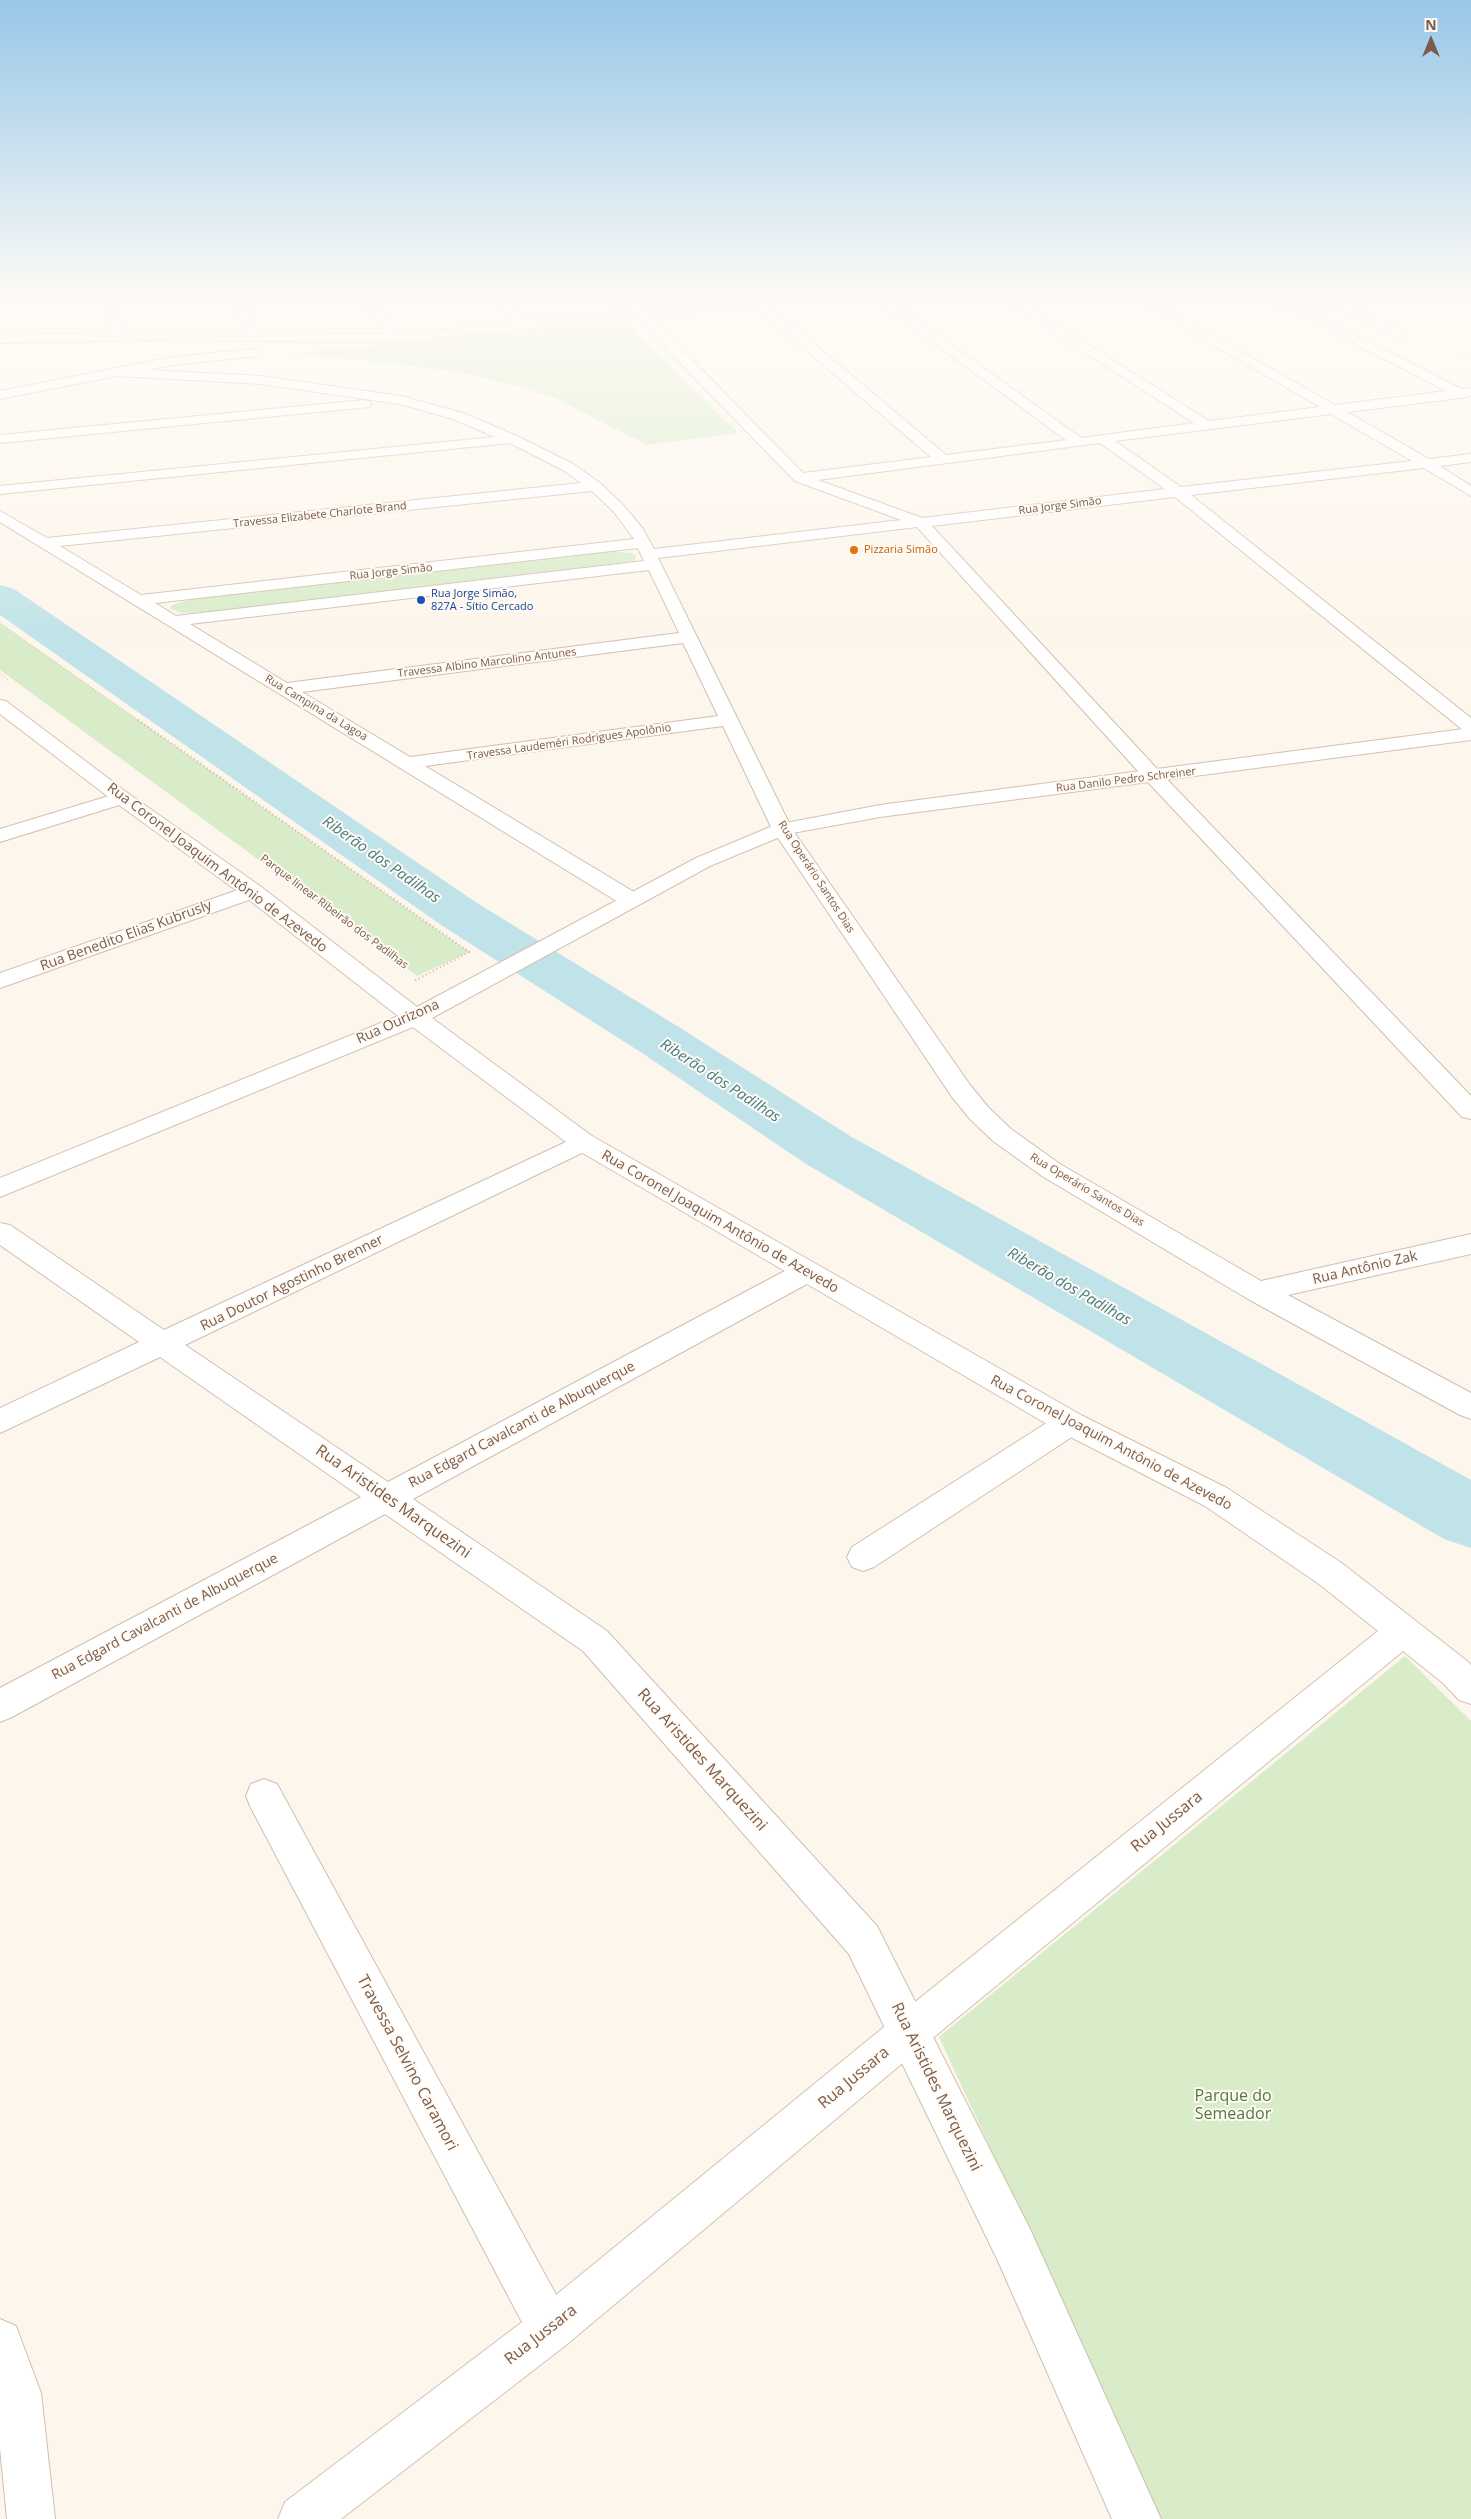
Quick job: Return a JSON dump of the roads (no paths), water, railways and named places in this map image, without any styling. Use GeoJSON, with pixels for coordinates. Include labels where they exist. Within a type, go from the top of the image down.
{"type":"FeatureCollection","features":[{"type":"Feature","properties":{"kind":"street"},"geometry":{"type":"LineString","coordinates":[[0,439],[251,415]]}},
{"type":"Feature","properties":{"kind":"street","name":"Rua Operário Santos Dias"},"geometry":{"type":"LineString","coordinates":[[453,415],[512,439],[568,467],[595,486],[629,520],[649,554],[782,829],[961,1091],[979,1113],[1002,1135],[1052,1170],[1258,1292],[1430,1383],[1471,1407]]}},
{"type":"Feature","properties":{"kind":"street"},"geometry":{"type":"LineString","coordinates":[[737,415],[800,478],[920,522],[1153,776],[1471,1111]]}},
{"type":"Feature","properties":{"kind":"street"},"geometry":{"type":"LineString","coordinates":[[890,415],[944,460]]}},
{"type":"Feature","properties":{"kind":"street"},"geometry":{"type":"LineString","coordinates":[[1040,415],[1078,442]]}},
{"type":"Feature","properties":{"kind":"street"},"geometry":{"type":"LineString","coordinates":[[1189,415],[1207,426]]}},
{"type":"Feature","properties":{"kind":"street"},"geometry":{"type":"LineString","coordinates":[[800,478],[1297,415]]}},
{"type":"Feature","properties":{"kind":"street"},"geometry":{"type":"LineString","coordinates":[[1341,415],[1426,463],[1471,492]]}},
{"type":"Feature","properties":{"kind":"street"},"geometry":{"type":"LineString","coordinates":[[0,490],[512,439]]}},
{"type":"Feature","properties":{"kind":"street"},"geometry":{"type":"LineString","coordinates":[[1103,439],[1178,492],[1471,728]]}},
{"type":"Feature","properties":{"kind":"street","name":"Rua Jorge Simão"},"geometry":{"type":"LineString","coordinates":[[174,622],[649,554],[1471,458]]}},
{"type":"Feature","properties":{"kind":"street","name":"Travessa Elizabete Charlote Brand"},"geometry":{"type":"LineString","coordinates":[[44,543],[595,486]]}},
{"type":"Feature","properties":{"kind":"street","name":"Rua Campina da Lagoa"},"geometry":{"type":"LineString","coordinates":[[0,516],[631,900]]}},
{"type":"Feature","properties":{"kind":"street","name":"Rua Jorge Simão"},"geometry":{"type":"LineString","coordinates":[[139,600],[649,554]]}},
{"type":"Feature","properties":{"kind":"street","name":"Travessa Albino Marcolino Antunes"},"geometry":{"type":"LineString","coordinates":[[285,689],[690,637]]}},
{"type":"Feature","properties":{"kind":"street","name":"Rua Coronel Joaquim Antônio de Azevedo"},"geometry":{"type":"LineString","coordinates":[[0,705],[122,798],[252,890],[388,997],[583,1142],[1070,1424],[1216,1497],[1331,1574],[1401,1632],[1455,1672],[1471,1689]]}},
{"type":"Feature","properties":{"kind":"street","name":"Travessa Laudeméri Rodrigues Apolônio"},"geometry":{"type":"LineString","coordinates":[[408,763],[730,720]]}},
{"type":"Feature","properties":{"kind":"street","name":"Rua Danilo Pedro Schreiner"},"geometry":{"type":"LineString","coordinates":[[782,829],[871,813],[1471,734]]}},
{"type":"Feature","properties":{"kind":"street"},"geometry":{"type":"LineString","coordinates":[[0,836],[122,798]]}},
{"type":"Feature","properties":{"kind":"street","name":"Rua Ourizona"},"geometry":{"type":"LineString","coordinates":[[0,1188],[416,1017],[703,862],[782,829]]}},
{"type":"Feature","properties":{"kind":"street","name":"Rua Benedito Elias Kubrusly"},"geometry":{"type":"LineString","coordinates":[[0,981],[252,890]]}},
{"type":"Feature","properties":{"kind":"street"},"geometry":{"type":"LineString","coordinates":[[362,1039],[380,1023],[385,1012],[388,997]]}},
{"type":"Feature","properties":{"kind":"street","name":"Rua Doutor Agostinho Brenner"},"geometry":{"type":"LineString","coordinates":[[0,1421],[164,1345],[583,1142]]}},
{"type":"Feature","properties":{"kind":"street","name":"Rua Aristides Marquezini"},"geometry":{"type":"LineString","coordinates":[[0,1232],[595,1641],[863,1940],[1014,2245],[1137,2519]]}},
{"type":"Feature","properties":{"kind":"street","name":"Rua Antônio Zak"},"geometry":{"type":"LineString","coordinates":[[1258,1292],[1471,1244]]}},
{"type":"Feature","properties":{"kind":"street","name":"Rua Edgard Cavalcanti de Albuquerque"},"geometry":{"type":"LineString","coordinates":[[0,1706],[806,1272]]}},
{"type":"Feature","properties":{"kind":"street"},"geometry":{"type":"LineString","coordinates":[[863,1557],[1070,1424]]}},
{"type":"Feature","properties":{"kind":"street","name":"Rua Jussara"},"geometry":{"type":"LineString","coordinates":[[302,2519],[550,2329],[909,2032],[1401,1632]]}},
{"type":"Feature","properties":{"kind":"street","name":"Travessa Selvino Caramori"},"geometry":{"type":"LineString","coordinates":[[264,1796],[550,2329]]}},
{"type":"Feature","properties":{"kind":"street"},"geometry":{"type":"LineString","coordinates":[[0,2342],[18,2393],[31,2519]]}},
{"type":"Feature","properties":{"kind":"waterway","name":"Riberão dos Padilhas"},"geometry":{"type":"LineString","coordinates":[[0,597],[459,914],[662,1041],[828,1150],[1471,1517]]}},
{"type":"Feature","properties":{"kind":"place","name":"Pizzaria Simão"},"geometry":{"type":"Point","coordinates":[854,550]}},
{"type":"Feature","properties":{"kind":"place","name":"Rua Jorge Simão, 827A - Sítio Cercado"},"geometry":{"type":"Point","coordinates":[421,600]}},
{"type":"Feature","properties":{"kind":"park label","name":"Parque do Semeador"},"geometry":{"type":"Point","coordinates":[1233,2105]}}]}
